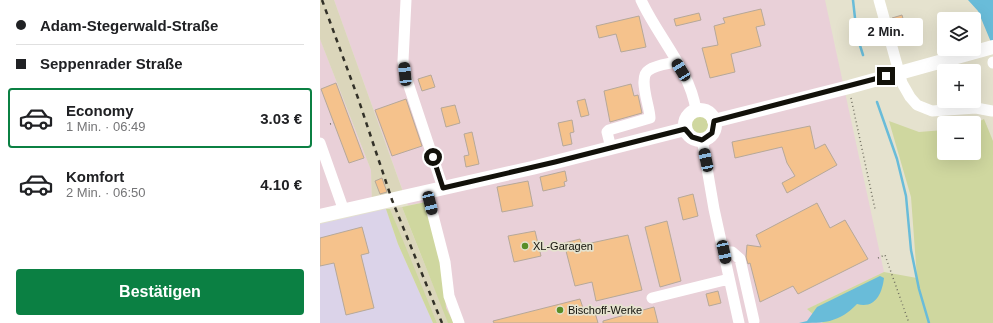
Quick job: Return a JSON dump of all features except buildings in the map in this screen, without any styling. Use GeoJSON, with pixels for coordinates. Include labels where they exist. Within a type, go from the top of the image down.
{"type":"FeatureCollection","features":[{"type":"Feature","properties":{"kind":"main road"},"geometry":{"type":"LineString","coordinates":[[714,121],[849,87],[987,49]]}},
{"type":"Feature","properties":{"kind":"main road"},"geometry":{"type":"LineString","coordinates":[[696,110],[708,112],[714,121],[712,133],[702,140],[692,137],[685,129],[687,117],[696,110]]}},
{"type":"Feature","properties":{"kind":"main road"},"geometry":{"type":"LineString","coordinates":[[320,216],[427,192],[685,129]]}},
{"type":"Feature","properties":{"kind":"street"},"geometry":{"type":"LineString","coordinates":[[406,0],[403,61],[405,74],[443,188]]}},
{"type":"Feature","properties":{"kind":"street"},"geometry":{"type":"LineString","coordinates":[[641,0],[648,16],[691,89],[696,110]]}},
{"type":"Feature","properties":{"kind":"street"},"geometry":{"type":"LineString","coordinates":[[879,0],[899,73],[910,97],[917,105],[932,111],[976,108],[993,111]]}},
{"type":"Feature","properties":{"kind":"street"},"geometry":{"type":"LineString","coordinates":[[610,148],[607,132],[609,130],[650,118],[643,82],[645,73],[650,69],[676,62]]}},
{"type":"Feature","properties":{"kind":"street"},"geometry":{"type":"LineString","coordinates":[[702,140],[738,323]]}},
{"type":"Feature","properties":{"kind":"street"},"geometry":{"type":"LineString","coordinates":[[320,143],[322,155],[344,211]]}},
{"type":"Feature","properties":{"kind":"street"},"geometry":{"type":"LineString","coordinates":[[427,192],[445,262],[449,296],[459,323]]}},
{"type":"Feature","properties":{"kind":"street"},"geometry":{"type":"LineString","coordinates":[[724,252],[732,252],[740,259],[754,321]]}},
{"type":"Feature","properties":{"kind":"street"},"geometry":{"type":"LineString","coordinates":[[652,298],[729,279]]}},
{"type":"Feature","properties":{"kind":"path"},"geometry":{"type":"LineString","coordinates":[[849,87],[875,210]]}},
{"type":"Feature","properties":{"kind":"path"},"geometry":{"type":"LineString","coordinates":[[330,124],[334,123]]}},
{"type":"Feature","properties":{"kind":"path"},"geometry":{"type":"LineString","coordinates":[[878,258],[885,255],[909,323]]}},
{"type":"Feature","properties":{"kind":"shaded area"},"geometry":{"type":"Polygon","coordinates":[[[320,0],[334,0],[403,192],[372,202],[371,170],[320,39],[320,0]]]}},
{"type":"Feature","properties":{"kind":"shaded area"},"geometry":{"type":"Polygon","coordinates":[[[334,0],[825,0],[884,272],[807,309],[823,323],[454,323],[446,308],[443,266],[426,202],[408,205],[334,0]]]}},
{"type":"Feature","properties":{"kind":"shaded area"},"geometry":{"type":"Polygon","coordinates":[[[320,39],[371,170],[372,202],[320,215],[320,39]]]}},
{"type":"Feature","properties":{"kind":"shaded area"},"geometry":{"type":"Polygon","coordinates":[[[402,207],[449,323],[437,323],[409,258],[390,209],[402,207]]]}},
{"type":"Feature","properties":{"kind":"shaded area"},"geometry":{"type":"Polygon","coordinates":[[[386,209],[398,244],[433,323],[320,323],[320,224],[386,209]]]}},
{"type":"Feature","properties":{"kind":"green space"},"geometry":{"type":"Polygon","coordinates":[[[699,115],[706,118],[709,125],[706,132],[699,135],[692,132],[689,125],[692,118],[699,115]]]}},
{"type":"Feature","properties":{"kind":"green space"},"geometry":{"type":"Polygon","coordinates":[[[984,119],[993,141],[993,323],[823,323],[807,309],[884,272],[917,278],[911,197],[889,121],[919,132],[937,131],[937,160],[981,160],[981,120],[984,119]]]}},
{"type":"Feature","properties":{"kind":"green space"},"geometry":{"type":"Polygon","coordinates":[[[426,202],[443,266],[446,308],[454,323],[448,323],[402,207],[426,202]]]}},
{"type":"Feature","properties":{"kind":"green space"},"geometry":{"type":"Polygon","coordinates":[[[386,209],[390,209],[437,323],[433,323],[398,244],[386,209]]]}},
{"type":"Feature","properties":{"kind":"water"},"geometry":{"type":"Polygon","coordinates":[[[968,0],[993,0],[993,47],[981,18],[981,12],[978,11],[968,0]]]}},
{"type":"Feature","properties":{"kind":"water"},"geometry":{"type":"Polygon","coordinates":[[[880,276],[884,278],[883,284],[879,295],[873,302],[863,305],[857,304],[844,315],[831,321],[799,323],[807,321],[817,307],[880,276]]]}},
{"type":"Feature","properties":{"kind":"waterway"},"geometry":{"type":"LineString","coordinates":[[853,0],[857,36],[863,55]]}},
{"type":"Feature","properties":{"kind":"waterway"},"geometry":{"type":"LineString","coordinates":[[877,102],[897,159],[906,196],[911,250],[919,289],[929,323]]}},
{"type":"Feature","properties":{"kind":"railway"},"geometry":{"type":"LineString","coordinates":[[322,0],[358,98],[392,200],[442,323]]}},
{"type":"Feature","properties":{"kind":"place","name":"XL-Garagen"},"geometry":{"type":"Point","coordinates":[525,246]}},
{"type":"Feature","properties":{"kind":"place","name":"Bischoff-Werke"},"geometry":{"type":"Point","coordinates":[560,310]}},
{"type":"Feature","properties":{"kind":"route"},"geometry":{"type":"LineString","coordinates":[[433,157],[443,188],[510,173],[685,129],[692,137],[702,140],[712,133],[714,121],[849,87],[886,76]]}}]}
